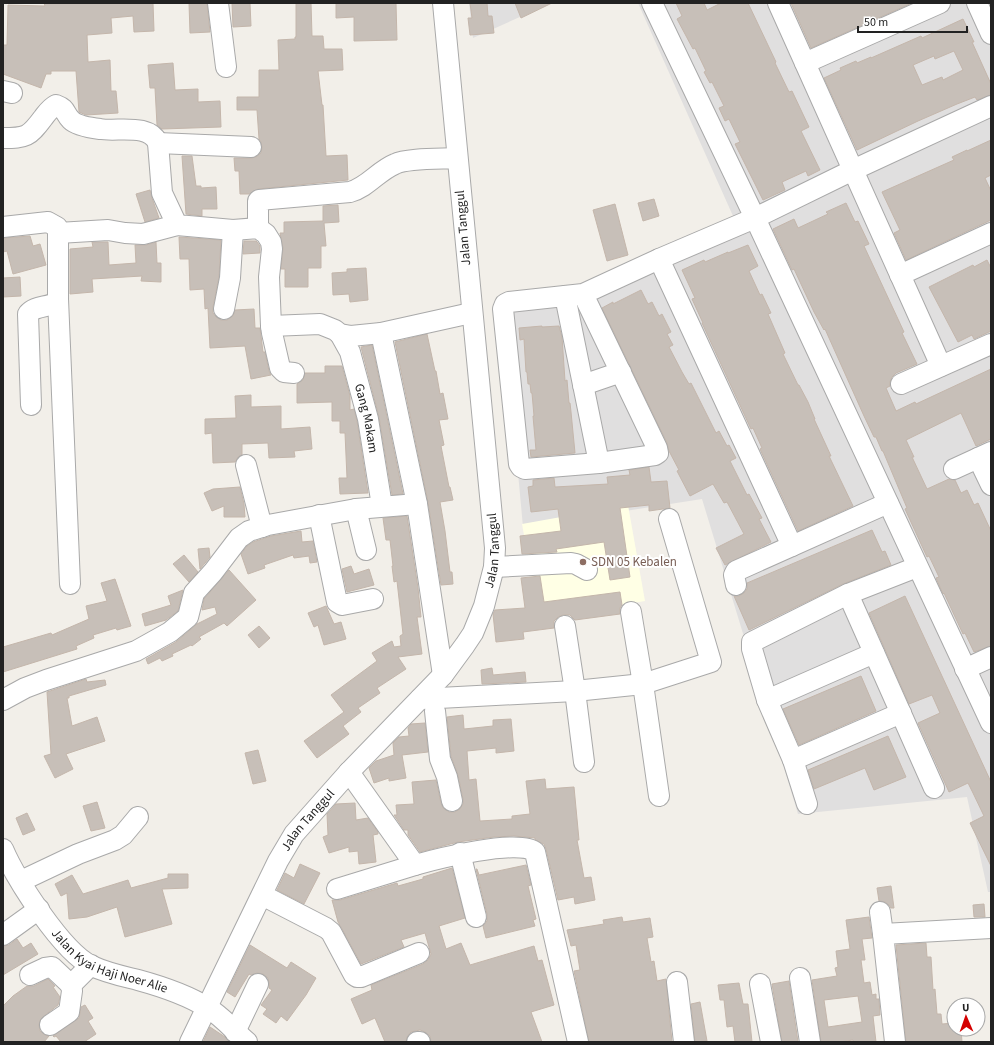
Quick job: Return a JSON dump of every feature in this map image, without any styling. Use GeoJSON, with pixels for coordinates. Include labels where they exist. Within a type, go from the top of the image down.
{"type":"FeatureCollection","features":[{"type":"Feature","properties":{"kind":"street"},"geometry":{"type":"LineString","coordinates":[[218,3],[226,67]]}},
{"type":"Feature","properties":{"kind":"street","name":"Jalan Tanggul"},"geometry":{"type":"LineString","coordinates":[[190,1042],[204,1006],[262,896],[278,861],[294,834],[349,772],[422,706],[473,633],[484,606],[494,567],[495,548],[471,313],[443,3]]}},
{"type":"Feature","properties":{"kind":"street"},"geometry":{"type":"LineString","coordinates":[[652,3],[755,218],[991,723]]}},
{"type":"Feature","properties":{"kind":"street"},"geometry":{"type":"LineString","coordinates":[[778,3],[941,366]]}},
{"type":"Feature","properties":{"kind":"street"},"geometry":{"type":"LineString","coordinates":[[805,64],[940,3]]}},
{"type":"Feature","properties":{"kind":"street"},"geometry":{"type":"LineString","coordinates":[[977,3],[991,34]]}},
{"type":"Feature","properties":{"kind":"street"},"geometry":{"type":"LineString","coordinates":[[3,138],[21,138],[33,132],[50,108],[56,105],[64,108],[71,120],[76,124],[101,129],[128,130],[150,133],[155,136],[158,143],[162,193],[177,225]]}},
{"type":"Feature","properties":{"kind":"street"},"geometry":{"type":"LineString","coordinates":[[574,295],[621,372],[658,452],[656,455],[599,463],[525,469],[519,464],[503,309],[505,304],[509,302],[574,295],[755,218],[853,170],[991,106]]}},
{"type":"Feature","properties":{"kind":"street"},"geometry":{"type":"LineString","coordinates":[[158,143],[251,147]]}},
{"type":"Feature","properties":{"kind":"street"},"geometry":{"type":"LineString","coordinates":[[258,228],[258,201],[260,200],[350,192],[357,190],[395,164],[457,158]]}},
{"type":"Feature","properties":{"kind":"street"},"geometry":{"type":"LineString","coordinates":[[3,227],[48,222],[57,227],[58,298],[70,584]]}},
{"type":"Feature","properties":{"kind":"street"},"geometry":{"type":"LineString","coordinates":[[58,233],[108,230],[143,234],[177,225],[233,230],[258,228],[266,234],[271,242],[272,249],[269,277],[271,326],[280,368],[284,372],[294,373]]}},
{"type":"Feature","properties":{"kind":"street"},"geometry":{"type":"LineString","coordinates":[[224,309],[230,278],[233,230]]}},
{"type":"Feature","properties":{"kind":"street"},"geometry":{"type":"LineString","coordinates":[[900,275],[991,233]]}},
{"type":"Feature","properties":{"kind":"street"},"geometry":{"type":"LineString","coordinates":[[659,259],[792,546]]}},
{"type":"Feature","properties":{"kind":"street"},"geometry":{"type":"LineString","coordinates":[[574,295],[583,385],[599,463]]}},
{"type":"Feature","properties":{"kind":"street"},"geometry":{"type":"LineString","coordinates":[[31,405],[28,314],[36,308],[54,304],[57,302],[58,298]]}},
{"type":"Feature","properties":{"kind":"street"},"geometry":{"type":"LineString","coordinates":[[271,326],[320,324],[335,330],[340,334],[351,336],[381,333],[471,313]]}},
{"type":"Feature","properties":{"kind":"street"},"geometry":{"type":"LineString","coordinates":[[381,333],[417,504],[443,675]]}},
{"type":"Feature","properties":{"kind":"street","name":"Gang Makam"},"geometry":{"type":"LineString","coordinates":[[340,334],[350,352],[368,419],[382,506]]}},
{"type":"Feature","properties":{"kind":"street"},"geometry":{"type":"LineString","coordinates":[[901,384],[991,344]]}},
{"type":"Feature","properties":{"kind":"street"},"geometry":{"type":"LineString","coordinates":[[583,385],[621,372]]}},
{"type":"Feature","properties":{"kind":"street"},"geometry":{"type":"LineString","coordinates":[[954,469],[985,455],[991,485]]}},
{"type":"Feature","properties":{"kind":"street"},"geometry":{"type":"LineString","coordinates":[[246,464],[262,526]]}},
{"type":"Feature","properties":{"kind":"street"},"geometry":{"type":"LineString","coordinates":[[3,700],[25,688],[46,680],[136,652],[170,632],[188,617],[193,595],[214,572],[238,538],[249,531],[262,526],[356,509],[417,504]]}},
{"type":"Feature","properties":{"kind":"street"},"geometry":{"type":"LineString","coordinates":[[736,585],[734,574],[736,571],[888,504]]}},
{"type":"Feature","properties":{"kind":"street"},"geometry":{"type":"LineString","coordinates":[[356,509],[366,550]]}},
{"type":"Feature","properties":{"kind":"street"},"geometry":{"type":"LineString","coordinates":[[319,515],[337,602],[342,605],[373,599]]}},
{"type":"Feature","properties":{"kind":"street"},"geometry":{"type":"LineString","coordinates":[[452,802],[447,777],[422,706],[481,697],[575,691],[643,684],[711,662],[669,519]]}},
{"type":"Feature","properties":{"kind":"street"},"geometry":{"type":"LineString","coordinates":[[494,567],[571,563],[576,564],[586,570]]}},
{"type":"Feature","properties":{"kind":"street"},"geometry":{"type":"LineString","coordinates":[[807,804],[793,760],[767,700],[752,648],[752,642],[848,594],[917,567]]}},
{"type":"Feature","properties":{"kind":"street"},"geometry":{"type":"LineString","coordinates":[[848,594],[934,788]]}},
{"type":"Feature","properties":{"kind":"street"},"geometry":{"type":"LineString","coordinates":[[631,612],[659,796]]}},
{"type":"Feature","properties":{"kind":"street"},"geometry":{"type":"LineString","coordinates":[[565,626],[584,762]]}},
{"type":"Feature","properties":{"kind":"street"},"geometry":{"type":"LineString","coordinates":[[767,700],[874,653]]}},
{"type":"Feature","properties":{"kind":"street"},"geometry":{"type":"LineString","coordinates":[[966,669],[991,657]]}},
{"type":"Feature","properties":{"kind":"street"},"geometry":{"type":"LineString","coordinates":[[793,760],[901,713]]}},
{"type":"Feature","properties":{"kind":"street"},"geometry":{"type":"LineString","coordinates":[[349,772],[415,865]]}},
{"type":"Feature","properties":{"kind":"street"},"geometry":{"type":"LineString","coordinates":[[21,881],[78,854],[115,840],[123,835],[138,818]]}},
{"type":"Feature","properties":{"kind":"street"},"geometry":{"type":"LineString","coordinates":[[337,889],[460,853],[529,848],[535,852],[578,1042]]}},
{"type":"Feature","properties":{"kind":"street","name":"Jalan Kyai Haji Noer Alie"},"geometry":{"type":"LineString","coordinates":[[3,849],[39,909],[62,941],[78,957],[91,966],[116,976],[138,980],[182,995],[204,1006],[222,1019],[241,1037]]}},
{"type":"Feature","properties":{"kind":"street"},"geometry":{"type":"LineString","coordinates":[[460,853],[476,917]]}},
{"type":"Feature","properties":{"kind":"street"},"geometry":{"type":"LineString","coordinates":[[262,896],[326,928],[331,932],[354,975],[357,977],[361,977],[419,953]]}},
{"type":"Feature","properties":{"kind":"street"},"geometry":{"type":"LineString","coordinates":[[3,935],[39,909]]}},
{"type":"Feature","properties":{"kind":"street"},"geometry":{"type":"LineString","coordinates":[[880,912],[895,1042]]}},
{"type":"Feature","properties":{"kind":"street"},"geometry":{"type":"LineString","coordinates":[[883,934],[991,928]]}},
{"type":"Feature","properties":{"kind":"street"},"geometry":{"type":"LineString","coordinates":[[71,985],[91,966]]}},
{"type":"Feature","properties":{"kind":"street"},"geometry":{"type":"LineString","coordinates":[[30,975],[45,968],[52,967],[71,985],[72,991],[69,1012],[50,1025]]}},
{"type":"Feature","properties":{"kind":"street"},"geometry":{"type":"LineString","coordinates":[[800,978],[810,1042]]}},
{"type":"Feature","properties":{"kind":"street"},"geometry":{"type":"LineString","coordinates":[[677,982],[684,1042]]}},
{"type":"Feature","properties":{"kind":"street"},"geometry":{"type":"LineString","coordinates":[[241,1037],[258,984]]}},
{"type":"Feature","properties":{"kind":"street"},"geometry":{"type":"LineString","coordinates":[[760,984],[771,1042]]}},
{"type":"Feature","properties":{"kind":"shaded area"},"geometry":{"type":"Polygon","coordinates":[[[469,3],[551,3],[473,38],[469,3]]]}},
{"type":"Feature","properties":{"kind":"shaded area"},"geometry":{"type":"Polygon","coordinates":[[[638,3],[991,3],[991,892],[988,892],[967,797],[798,814],[702,499],[523,527],[502,300],[563,297],[733,216],[638,3]]]}},
{"type":"Feature","properties":{"kind":"shaded area","name":"SDN 05 Kebalen"},"geometry":{"type":"Polygon","coordinates":[[[628,505],[645,601],[539,619],[522,524],[628,505]]]}},
{"type":"Feature","properties":{"kind":"building"},"geometry":{"type":"Polygon","coordinates":[[[44,3],[153,3],[154,31],[134,32],[133,16],[111,18],[112,33],[87,35],[88,62],[110,60],[111,91],[116,91],[118,113],[86,115],[79,112],[76,71],[51,71],[51,74],[46,74],[41,88],[3,74],[3,45],[7,45],[8,5],[45,6],[44,3]]]}},
{"type":"Feature","properties":{"kind":"building"},"geometry":{"type":"Polygon","coordinates":[[[189,3],[207,3],[210,32],[190,33],[189,3]]]}},
{"type":"Feature","properties":{"kind":"building"},"geometry":{"type":"Polygon","coordinates":[[[232,3],[250,3],[251,26],[233,27],[232,3]]]}},
{"type":"Feature","properties":{"kind":"building"},"geometry":{"type":"Polygon","coordinates":[[[296,3],[311,3],[312,36],[323,36],[324,49],[342,49],[343,70],[318,71],[323,105],[326,156],[347,155],[348,180],[258,189],[249,194],[240,194],[239,171],[235,171],[234,158],[256,157],[261,153],[262,147],[259,139],[257,110],[237,110],[237,97],[259,97],[259,70],[279,70],[278,40],[295,39],[296,37],[296,3]]]}},
{"type":"Feature","properties":{"kind":"building"},"geometry":{"type":"Polygon","coordinates":[[[336,3],[396,3],[397,40],[354,41],[354,17],[336,18],[336,3]]]}},
{"type":"Feature","properties":{"kind":"building"},"geometry":{"type":"Polygon","coordinates":[[[470,3],[487,3],[488,16],[492,16],[494,33],[470,35],[468,18],[472,18],[470,3]]]}},
{"type":"Feature","properties":{"kind":"building"},"geometry":{"type":"Polygon","coordinates":[[[515,3],[552,3],[521,18],[515,3]]]}},
{"type":"Feature","properties":{"kind":"building"},"geometry":{"type":"Polygon","coordinates":[[[676,3],[704,3],[707,10],[721,3],[748,3],[789,92],[792,91],[809,127],[801,131],[820,170],[808,176],[806,171],[782,182],[785,190],[763,200],[735,144],[740,142],[729,119],[725,121],[719,108],[724,106],[712,82],[710,83],[704,72],[706,71],[695,48],[693,49],[677,19],[682,16],[676,3]]]}},
{"type":"Feature","properties":{"kind":"building"},"geometry":{"type":"Polygon","coordinates":[[[791,3],[912,3],[811,48],[791,3]]]}},
{"type":"Feature","properties":{"kind":"building"},"geometry":{"type":"Polygon","coordinates":[[[963,19],[991,84],[991,95],[977,100],[975,97],[957,104],[857,150],[824,78],[841,70],[840,68],[856,61],[857,63],[871,58],[921,36],[922,38],[963,19]],[[954,51],[935,59],[934,56],[913,65],[922,85],[942,77],[943,80],[963,70],[954,51]]]}},
{"type":"Feature","properties":{"kind":"building"},"geometry":{"type":"Polygon","coordinates":[[[173,63],[175,90],[198,89],[198,102],[220,101],[221,127],[162,129],[157,125],[155,88],[150,88],[148,65],[173,63]]]}},
{"type":"Feature","properties":{"kind":"building"},"geometry":{"type":"Polygon","coordinates":[[[991,140],[991,175],[985,178],[991,191],[991,220],[906,260],[894,233],[900,230],[882,192],[954,160],[952,157],[991,140]]]}},
{"type":"Feature","properties":{"kind":"building"},"geometry":{"type":"Polygon","coordinates":[[[182,156],[192,156],[196,186],[201,186],[201,188],[216,187],[217,209],[202,209],[202,216],[186,214],[182,156]]]}},
{"type":"Feature","properties":{"kind":"building"},"geometry":{"type":"Polygon","coordinates":[[[150,190],[159,218],[145,222],[136,194],[150,190]]]}},
{"type":"Feature","properties":{"kind":"building"},"geometry":{"type":"Polygon","coordinates":[[[654,199],[659,216],[643,221],[638,203],[654,199]]]}},
{"type":"Feature","properties":{"kind":"building"},"geometry":{"type":"Polygon","coordinates":[[[846,203],[855,222],[858,221],[869,244],[864,246],[904,332],[902,333],[917,364],[896,373],[892,377],[890,386],[886,388],[896,411],[915,402],[916,404],[991,369],[991,439],[976,446],[961,413],[906,440],[927,489],[949,479],[955,480],[961,493],[967,490],[974,505],[978,503],[991,531],[991,646],[974,652],[965,633],[963,634],[944,593],[943,594],[936,578],[939,577],[929,556],[927,557],[905,509],[907,508],[883,451],[876,437],[874,437],[864,416],[825,329],[824,330],[814,312],[794,269],[792,270],[773,229],[794,219],[798,228],[828,214],[826,212],[846,203]]]}},
{"type":"Feature","properties":{"kind":"building"},"geometry":{"type":"Polygon","coordinates":[[[615,204],[628,255],[607,261],[593,210],[615,204]]]}},
{"type":"Feature","properties":{"kind":"building"},"geometry":{"type":"Polygon","coordinates":[[[338,205],[339,222],[324,223],[326,246],[321,246],[321,268],[308,268],[308,287],[285,287],[285,269],[281,269],[283,248],[280,233],[284,233],[284,222],[323,221],[323,206],[338,205]]]}},
{"type":"Feature","properties":{"kind":"building"},"geometry":{"type":"Polygon","coordinates":[[[30,236],[33,246],[40,244],[46,265],[13,274],[7,251],[3,252],[3,238],[30,236]]]}},
{"type":"Feature","properties":{"kind":"building"},"geometry":{"type":"Polygon","coordinates":[[[179,237],[221,240],[219,277],[213,313],[221,320],[227,320],[233,316],[235,310],[254,309],[255,328],[260,328],[263,352],[265,352],[271,375],[251,379],[245,346],[210,348],[208,308],[205,309],[204,289],[190,290],[189,259],[180,259],[179,237]]]}},
{"type":"Feature","properties":{"kind":"building"},"geometry":{"type":"Polygon","coordinates":[[[244,241],[256,241],[260,246],[260,253],[243,254],[244,241]]]}},
{"type":"Feature","properties":{"kind":"building"},"geometry":{"type":"Polygon","coordinates":[[[92,242],[108,242],[109,265],[136,263],[135,245],[146,245],[156,242],[157,263],[161,263],[161,282],[141,281],[142,276],[92,279],[93,292],[70,294],[70,249],[93,247],[92,242]]]}},
{"type":"Feature","properties":{"kind":"building"},"geometry":{"type":"Polygon","coordinates":[[[748,245],[758,266],[749,271],[760,295],[762,294],[771,313],[768,314],[785,353],[783,354],[808,402],[831,456],[829,456],[853,506],[798,531],[760,449],[762,448],[753,428],[751,429],[702,323],[692,299],[695,298],[682,270],[704,260],[705,262],[748,245]]]}},
{"type":"Feature","properties":{"kind":"building"},"geometry":{"type":"Polygon","coordinates":[[[987,260],[991,268],[991,331],[974,339],[972,335],[958,342],[929,287],[973,265],[974,267],[987,260]]]}},
{"type":"Feature","properties":{"kind":"building"},"geometry":{"type":"Polygon","coordinates":[[[366,268],[368,300],[350,302],[349,294],[333,295],[332,273],[347,272],[347,269],[366,268]]]}},
{"type":"Feature","properties":{"kind":"building"},"geometry":{"type":"Polygon","coordinates":[[[20,277],[21,296],[3,297],[3,278],[20,277]]]}},
{"type":"Feature","properties":{"kind":"building"},"geometry":{"type":"Polygon","coordinates":[[[641,290],[648,304],[652,302],[659,316],[662,314],[671,332],[667,334],[673,345],[669,347],[689,384],[691,383],[716,433],[719,431],[727,446],[729,445],[736,458],[730,461],[747,495],[749,494],[762,518],[759,519],[771,542],[725,565],[716,548],[744,534],[727,502],[724,503],[713,484],[690,496],[677,471],[679,470],[669,451],[667,443],[602,308],[641,290]]]}},
{"type":"Feature","properties":{"kind":"building"},"geometry":{"type":"Polygon","coordinates":[[[559,326],[562,337],[565,381],[567,380],[575,453],[531,457],[530,450],[536,450],[532,393],[530,384],[528,384],[526,372],[524,339],[520,340],[519,328],[559,326]]]}},
{"type":"Feature","properties":{"kind":"building"},"geometry":{"type":"Polygon","coordinates":[[[427,334],[440,394],[443,393],[448,419],[439,420],[444,445],[441,446],[453,500],[440,502],[453,584],[441,585],[428,502],[395,342],[427,334]]]}},
{"type":"Feature","properties":{"kind":"building"},"geometry":{"type":"Polygon","coordinates":[[[372,345],[403,494],[392,495],[379,417],[361,347],[372,345]]]}},
{"type":"Feature","properties":{"kind":"building"},"geometry":{"type":"Polygon","coordinates":[[[325,366],[342,366],[350,396],[350,410],[354,409],[357,421],[368,493],[340,494],[339,478],[347,478],[345,433],[340,433],[340,421],[332,421],[332,402],[297,403],[297,384],[303,380],[305,373],[325,373],[325,366]]]}},
{"type":"Feature","properties":{"kind":"building"},"geometry":{"type":"Polygon","coordinates":[[[251,395],[251,407],[281,406],[281,429],[310,427],[312,449],[294,451],[295,457],[269,458],[268,443],[242,444],[242,455],[238,457],[235,462],[213,463],[212,433],[205,434],[205,419],[236,418],[235,396],[251,395]]]}},
{"type":"Feature","properties":{"kind":"building"},"geometry":{"type":"Polygon","coordinates":[[[649,467],[651,482],[667,481],[670,508],[649,511],[649,505],[620,508],[630,577],[610,580],[604,542],[556,549],[557,552],[522,554],[520,536],[561,531],[558,509],[531,512],[528,487],[533,486],[533,480],[554,478],[555,487],[608,484],[607,477],[630,475],[629,470],[649,467]]]}},
{"type":"Feature","properties":{"kind":"building"},"geometry":{"type":"Polygon","coordinates":[[[240,487],[245,517],[224,517],[224,506],[212,511],[204,493],[213,489],[240,487]]]}},
{"type":"Feature","properties":{"kind":"building"},"geometry":{"type":"Polygon","coordinates":[[[407,516],[418,588],[421,617],[417,617],[422,654],[398,657],[406,669],[377,688],[380,693],[358,708],[361,712],[343,726],[349,734],[317,758],[304,741],[344,712],[331,695],[377,661],[372,653],[392,641],[394,647],[401,646],[400,636],[403,634],[397,581],[394,582],[390,540],[386,540],[383,518],[407,516]]]}},
{"type":"Feature","properties":{"kind":"building"},"geometry":{"type":"Polygon","coordinates":[[[872,530],[882,552],[885,551],[891,565],[843,584],[749,630],[734,596],[739,596],[744,593],[747,589],[747,583],[872,530]]]}},
{"type":"Feature","properties":{"kind":"building"},"geometry":{"type":"Polygon","coordinates":[[[301,531],[302,542],[313,541],[317,562],[310,563],[309,556],[294,558],[293,555],[264,565],[265,568],[248,574],[241,554],[247,546],[253,542],[271,536],[301,531]]]}},
{"type":"Feature","properties":{"kind":"building"},"geometry":{"type":"Polygon","coordinates":[[[209,548],[210,557],[200,569],[198,549],[209,548]]]}},
{"type":"Feature","properties":{"kind":"building"},"geometry":{"type":"Polygon","coordinates":[[[184,555],[198,572],[189,582],[173,564],[184,555]]]}},
{"type":"Feature","properties":{"kind":"building"},"geometry":{"type":"Polygon","coordinates":[[[351,566],[354,574],[369,569],[374,585],[347,592],[342,569],[351,566]]]}},
{"type":"Feature","properties":{"kind":"building"},"geometry":{"type":"Polygon","coordinates":[[[229,570],[256,600],[227,626],[224,623],[199,637],[201,639],[192,646],[191,645],[172,654],[173,656],[162,661],[160,658],[148,664],[146,659],[176,642],[197,624],[217,614],[215,607],[202,610],[204,599],[229,570]]]}},
{"type":"Feature","properties":{"kind":"building"},"geometry":{"type":"Polygon","coordinates":[[[540,576],[544,602],[620,592],[622,605],[620,608],[620,614],[575,620],[570,615],[563,615],[554,621],[554,628],[523,632],[524,639],[496,642],[493,614],[495,610],[525,608],[521,578],[540,576]]]}},
{"type":"Feature","properties":{"kind":"building"},"geometry":{"type":"Polygon","coordinates":[[[115,579],[131,626],[117,630],[116,628],[93,635],[94,638],[76,646],[77,649],[3,672],[3,647],[51,633],[52,635],[89,619],[86,606],[107,601],[101,583],[115,579]]]}},
{"type":"Feature","properties":{"kind":"building"},"geometry":{"type":"Polygon","coordinates":[[[183,590],[178,611],[166,620],[145,626],[142,614],[171,605],[168,596],[183,590]]]}},
{"type":"Feature","properties":{"kind":"building"},"geometry":{"type":"Polygon","coordinates":[[[905,596],[991,782],[991,866],[970,823],[984,816],[968,783],[949,792],[918,723],[940,713],[932,695],[909,704],[869,613],[905,596]]]}},
{"type":"Feature","properties":{"kind":"building"},"geometry":{"type":"Polygon","coordinates":[[[326,606],[334,624],[341,622],[346,639],[324,645],[318,625],[314,627],[308,613],[326,606]]]}},
{"type":"Feature","properties":{"kind":"building"},"geometry":{"type":"Polygon","coordinates":[[[259,626],[270,638],[259,648],[248,635],[259,626]]]}},
{"type":"Feature","properties":{"kind":"building"},"geometry":{"type":"Polygon","coordinates":[[[492,668],[493,675],[525,672],[526,682],[482,684],[481,670],[492,668]]]}},
{"type":"Feature","properties":{"kind":"building"},"geometry":{"type":"Polygon","coordinates":[[[861,676],[876,711],[799,745],[783,709],[861,676]]]}},
{"type":"Feature","properties":{"kind":"building"},"geometry":{"type":"Polygon","coordinates":[[[86,679],[87,682],[105,680],[106,685],[69,696],[69,698],[67,698],[72,726],[97,717],[105,741],[66,754],[73,769],[55,778],[44,756],[51,754],[47,692],[86,679]]]}},
{"type":"Feature","properties":{"kind":"building"},"geometry":{"type":"Polygon","coordinates":[[[463,715],[464,729],[493,726],[493,720],[511,719],[514,751],[496,753],[496,748],[467,751],[469,780],[476,779],[480,821],[512,819],[512,816],[530,814],[526,781],[545,779],[546,789],[574,787],[579,840],[577,840],[584,878],[591,877],[595,900],[575,904],[574,897],[558,900],[546,849],[544,844],[535,840],[535,838],[514,836],[494,837],[458,842],[420,852],[408,835],[408,830],[404,830],[394,815],[397,815],[396,805],[414,804],[412,782],[436,780],[443,808],[449,812],[455,812],[460,809],[463,804],[458,775],[451,756],[447,717],[463,715]]]}},
{"type":"Feature","properties":{"kind":"building"},"geometry":{"type":"Polygon","coordinates":[[[425,723],[428,752],[402,755],[406,778],[389,781],[389,778],[374,783],[369,768],[376,761],[394,755],[393,743],[399,737],[409,736],[408,728],[411,724],[425,723]]]}},
{"type":"Feature","properties":{"kind":"building"},"geometry":{"type":"Polygon","coordinates":[[[888,736],[906,777],[874,790],[865,768],[814,789],[808,770],[888,736]]]}},
{"type":"Feature","properties":{"kind":"building"},"geometry":{"type":"Polygon","coordinates":[[[258,750],[266,781],[253,784],[245,753],[258,750]]]}},
{"type":"Feature","properties":{"kind":"building"},"geometry":{"type":"Polygon","coordinates":[[[97,802],[105,828],[91,831],[83,806],[97,802]]]}},
{"type":"Feature","properties":{"kind":"building"},"geometry":{"type":"Polygon","coordinates":[[[355,803],[356,820],[368,818],[378,832],[378,834],[373,835],[376,862],[359,864],[358,851],[349,852],[349,847],[329,853],[323,837],[328,835],[327,814],[336,804],[355,803]]]}},
{"type":"Feature","properties":{"kind":"building"},"geometry":{"type":"Polygon","coordinates":[[[27,813],[35,830],[23,835],[16,818],[27,813]]]}},
{"type":"Feature","properties":{"kind":"building"},"geometry":{"type":"Polygon","coordinates":[[[300,864],[320,873],[304,904],[277,890],[285,873],[294,878],[300,864]]]}},
{"type":"Feature","properties":{"kind":"building"},"geometry":{"type":"Polygon","coordinates":[[[526,865],[531,885],[528,886],[536,919],[533,920],[535,926],[486,938],[483,926],[487,921],[487,914],[476,869],[479,875],[526,865]]]}},
{"type":"Feature","properties":{"kind":"building"},"geometry":{"type":"Polygon","coordinates":[[[452,868],[465,918],[439,926],[446,949],[461,943],[470,965],[534,946],[538,961],[542,960],[554,1005],[531,1012],[542,1042],[431,1042],[430,1036],[420,1030],[411,1032],[407,1037],[406,1042],[385,1042],[375,1018],[362,1024],[351,999],[372,990],[371,985],[423,964],[428,960],[431,954],[425,933],[401,940],[404,947],[361,964],[338,922],[332,900],[340,900],[397,883],[398,886],[423,879],[423,877],[452,868]]]}},
{"type":"Feature","properties":{"kind":"building"},"geometry":{"type":"Polygon","coordinates":[[[168,874],[188,874],[188,888],[162,889],[172,924],[125,937],[117,907],[87,917],[69,919],[67,893],[61,896],[55,884],[72,875],[83,894],[128,880],[131,888],[168,878],[168,874]]]}},
{"type":"Feature","properties":{"kind":"building"},"geometry":{"type":"Polygon","coordinates":[[[891,886],[894,908],[891,908],[885,902],[879,901],[877,888],[891,886]]]}},
{"type":"Feature","properties":{"kind":"building"},"geometry":{"type":"Polygon","coordinates":[[[984,904],[985,917],[974,917],[973,905],[984,904]]]}},
{"type":"Feature","properties":{"kind":"building"},"geometry":{"type":"Polygon","coordinates":[[[622,917],[623,922],[650,918],[653,937],[647,938],[651,962],[654,961],[657,981],[666,979],[672,1042],[589,1042],[574,971],[580,970],[576,945],[571,946],[567,930],[604,924],[603,920],[622,917]]]}},
{"type":"Feature","properties":{"kind":"building"},"geometry":{"type":"Polygon","coordinates":[[[869,917],[872,938],[862,939],[865,960],[861,960],[864,983],[870,982],[872,995],[876,994],[876,999],[879,999],[880,1015],[873,1016],[876,1042],[853,1042],[853,1040],[821,1042],[812,980],[837,976],[835,968],[838,967],[836,951],[850,949],[846,920],[869,917]],[[858,996],[824,1000],[828,1027],[862,1022],[858,996]]]}},
{"type":"Feature","properties":{"kind":"building"},"geometry":{"type":"Polygon","coordinates":[[[17,939],[23,948],[31,943],[38,954],[3,975],[3,946],[9,945],[17,939]]]}},
{"type":"Feature","properties":{"kind":"building"},"geometry":{"type":"Polygon","coordinates":[[[926,943],[927,957],[931,957],[933,990],[935,989],[937,1014],[941,1014],[942,1024],[946,1024],[946,1037],[962,1037],[962,1042],[906,1042],[896,945],[926,943]]]}},
{"type":"Feature","properties":{"kind":"building"},"geometry":{"type":"Polygon","coordinates":[[[250,945],[287,968],[291,962],[316,978],[306,995],[287,1021],[281,1016],[276,1023],[263,1014],[267,1009],[261,1005],[272,990],[269,988],[268,978],[263,974],[249,974],[235,997],[227,992],[250,945]]]}},
{"type":"Feature","properties":{"kind":"building"},"geometry":{"type":"Polygon","coordinates":[[[48,979],[55,986],[53,987],[60,997],[58,1005],[40,1020],[40,1031],[49,1036],[44,1042],[3,1042],[3,1006],[13,996],[27,986],[34,986],[48,979]]]}},
{"type":"Feature","properties":{"kind":"building"},"geometry":{"type":"Polygon","coordinates":[[[789,981],[798,1042],[782,1042],[772,984],[789,981]]]}},
{"type":"Feature","properties":{"kind":"building"},"geometry":{"type":"Polygon","coordinates":[[[739,983],[743,1004],[748,1004],[752,1042],[735,1042],[733,1026],[727,1027],[724,1000],[720,1000],[718,985],[739,983]]]}},
{"type":"Feature","properties":{"kind":"building"},"geometry":{"type":"Polygon","coordinates":[[[700,1002],[707,1041],[695,1042],[691,1004],[700,1002]]]}},
{"type":"Feature","properties":{"kind":"building"},"geometry":{"type":"Polygon","coordinates":[[[85,1005],[93,1018],[88,1021],[96,1034],[84,1042],[61,1042],[56,1036],[53,1036],[79,1018],[81,1007],[85,1005]]]}},
{"type":"Feature","properties":{"kind":"building"},"geometry":{"type":"Polygon","coordinates":[[[210,1027],[225,1037],[230,1042],[203,1042],[210,1027]]]}},
{"type":"Feature","properties":{"kind":"place","name":"SDN 05 Kebalen"},"geometry":{"type":"Point","coordinates":[583,562]}}]}
